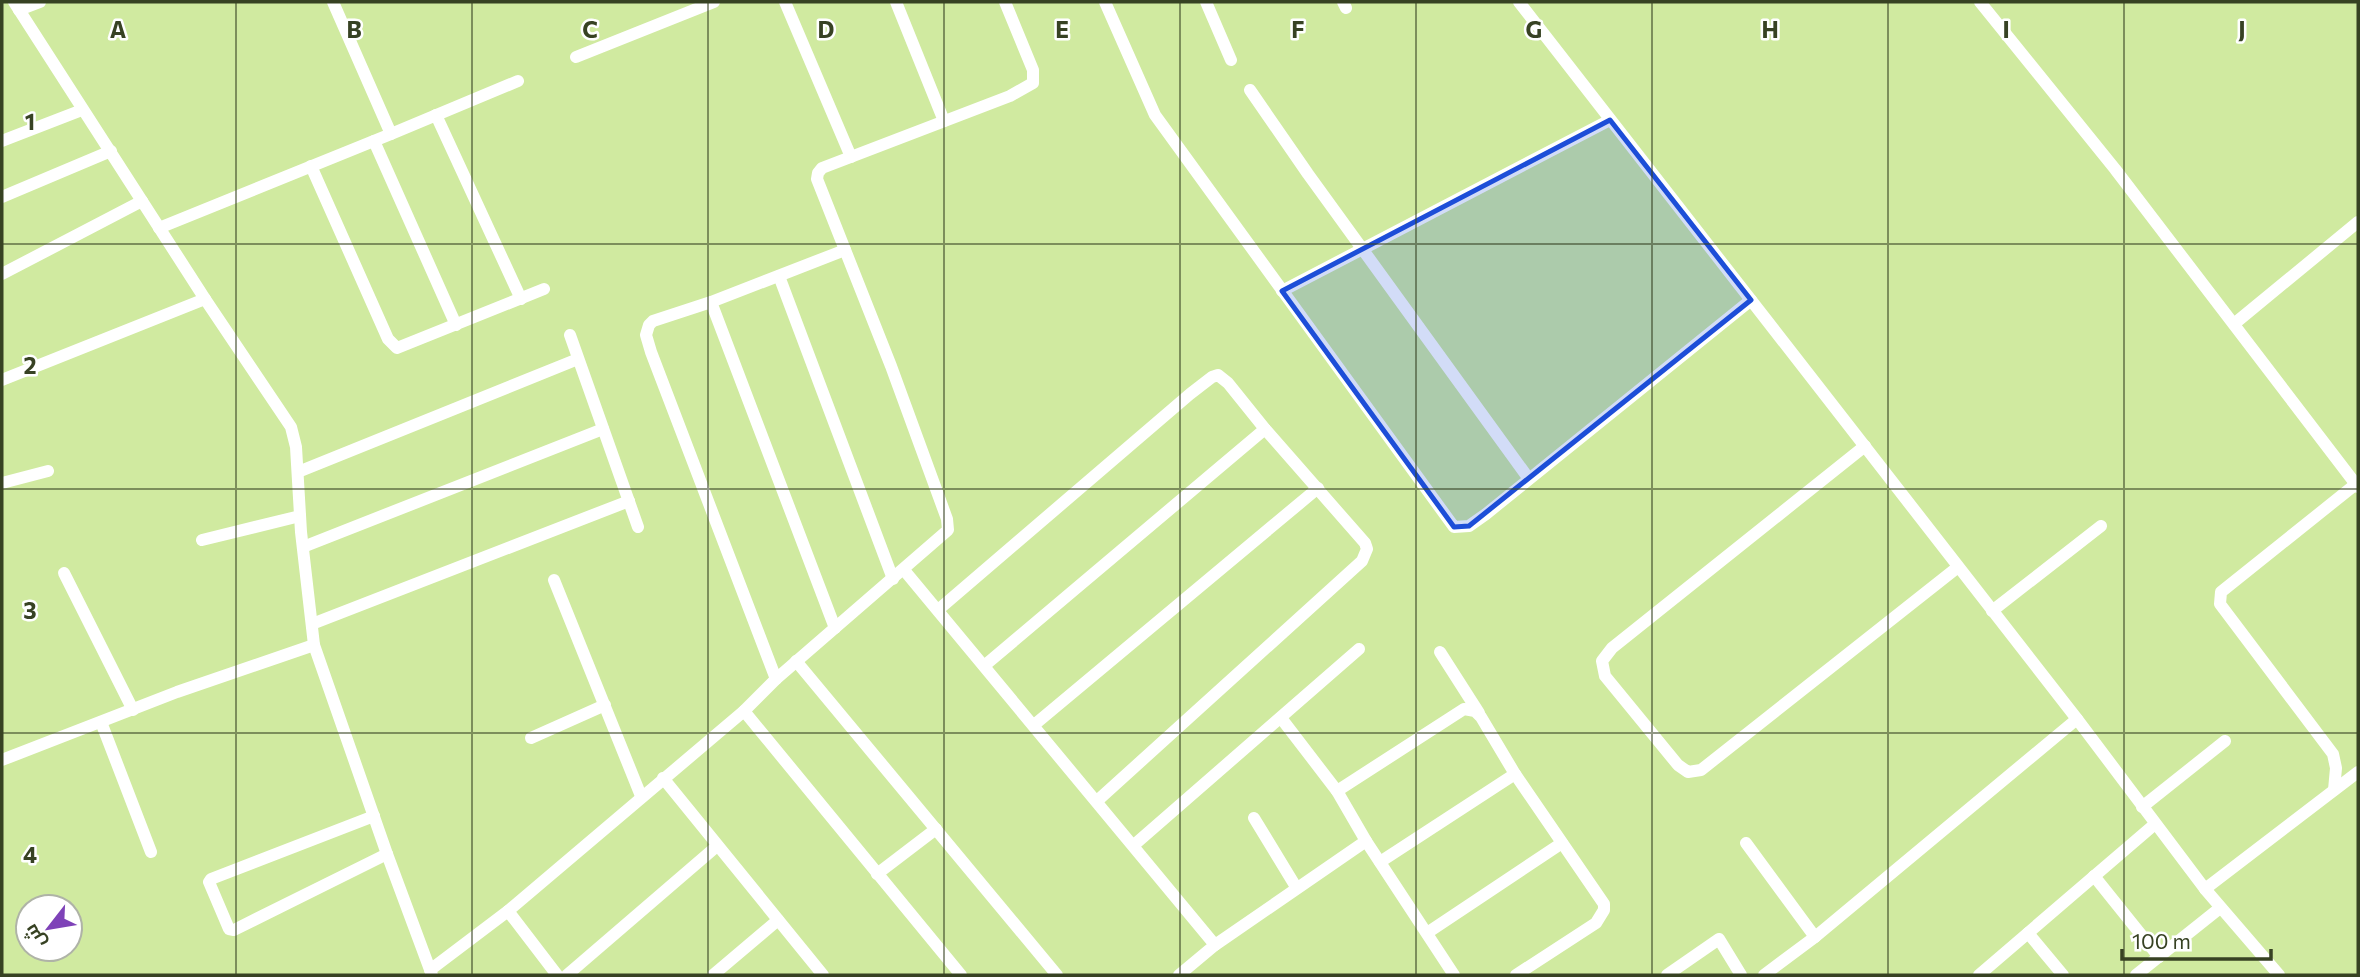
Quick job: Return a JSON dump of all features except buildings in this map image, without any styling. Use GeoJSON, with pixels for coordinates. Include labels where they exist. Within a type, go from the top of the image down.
{"type":"FeatureCollection","features":[{"type":"Feature","properties":{"kind":"street"},"geometry":{"type":"LineString","coordinates":[[40,2],[16,6],[291,427],[296,447],[300,516],[314,645],[431,973],[744,711],[796,661],[945,534],[949,526],[891,366],[817,179],[822,168],[1010,96],[1033,83],[1033,70],[1004,2]]}},
{"type":"Feature","properties":{"kind":"street"},"geometry":{"type":"LineString","coordinates":[[333,2],[391,134]]}},
{"type":"Feature","properties":{"kind":"street"},"geometry":{"type":"LineString","coordinates":[[576,57],[713,2]]}},
{"type":"Feature","properties":{"kind":"street"},"geometry":{"type":"LineString","coordinates":[[785,2],[851,157]]}},
{"type":"Feature","properties":{"kind":"street"},"geometry":{"type":"LineString","coordinates":[[896,2],[944,121]]}},
{"type":"Feature","properties":{"kind":"street"},"geometry":{"type":"LineString","coordinates":[[1105,2],[1155,115],[1454,527],[1469,526],[1751,300]]}},
{"type":"Feature","properties":{"kind":"street"},"geometry":{"type":"LineString","coordinates":[[1206,2],[1231,60]]}},
{"type":"Feature","properties":{"kind":"street"},"geometry":{"type":"LineString","coordinates":[[1519,2],[2077,719],[2205,889],[2279,975]]}},
{"type":"Feature","properties":{"kind":"street"},"geometry":{"type":"LineString","coordinates":[[1980,2],[2115,169],[2356,480],[2221,592],[2219,598],[2220,604],[2333,754],[2336,768],[2334,790]]}},
{"type":"Feature","properties":{"kind":"street"},"geometry":{"type":"LineString","coordinates":[[159,228],[518,81]]}},
{"type":"Feature","properties":{"kind":"street"},"geometry":{"type":"LineString","coordinates":[[1250,90],[1529,479]]}},
{"type":"Feature","properties":{"kind":"street"},"geometry":{"type":"LineString","coordinates":[[2,141],[82,110]]}},
{"type":"Feature","properties":{"kind":"street"},"geometry":{"type":"LineString","coordinates":[[436,115],[521,299]]}},
{"type":"Feature","properties":{"kind":"street"},"geometry":{"type":"LineString","coordinates":[[1282,290],[1610,120]]}},
{"type":"Feature","properties":{"kind":"street"},"geometry":{"type":"LineString","coordinates":[[374,141],[456,325]]}},
{"type":"Feature","properties":{"kind":"street"},"geometry":{"type":"LineString","coordinates":[[2,197],[111,151]]}},
{"type":"Feature","properties":{"kind":"street"},"geometry":{"type":"LineString","coordinates":[[311,166],[393,345],[397,348],[544,289]]}},
{"type":"Feature","properties":{"kind":"street"},"geometry":{"type":"LineString","coordinates":[[2,274],[142,201]]}},
{"type":"Feature","properties":{"kind":"street"},"geometry":{"type":"LineString","coordinates":[[2234,324],[2358,222]]}},
{"type":"Feature","properties":{"kind":"street"},"geometry":{"type":"LineString","coordinates":[[776,679],[646,335],[653,321],[711,302],[845,250]]}},
{"type":"Feature","properties":{"kind":"street"},"geometry":{"type":"LineString","coordinates":[[779,276],[893,579]]}},
{"type":"Feature","properties":{"kind":"street"},"geometry":{"type":"LineString","coordinates":[[2,380],[205,299]]}},
{"type":"Feature","properties":{"kind":"street"},"geometry":{"type":"LineString","coordinates":[[711,302],[835,628]]}},
{"type":"Feature","properties":{"kind":"street"},"geometry":{"type":"LineString","coordinates":[[570,335],[638,527]]}},
{"type":"Feature","properties":{"kind":"street"},"geometry":{"type":"LineString","coordinates":[[298,472],[578,359]]}},
{"type":"Feature","properties":{"kind":"street"},"geometry":{"type":"LineString","coordinates":[[937,610],[1217,375],[1223,378],[1365,543],[1366,554],[1363,561],[1097,802]]}},
{"type":"Feature","properties":{"kind":"street"},"geometry":{"type":"LineString","coordinates":[[303,547],[603,429]]}},
{"type":"Feature","properties":{"kind":"street"},"geometry":{"type":"LineString","coordinates":[[984,666],[1265,429]]}},
{"type":"Feature","properties":{"kind":"street"},"geometry":{"type":"LineString","coordinates":[[1865,446],[1612,648],[1602,661],[1605,676],[1678,765],[1688,772],[1701,770],[1958,566]]}},
{"type":"Feature","properties":{"kind":"street"},"geometry":{"type":"LineString","coordinates":[[2,483],[48,471]]}},
{"type":"Feature","properties":{"kind":"street"},"geometry":{"type":"LineString","coordinates":[[1034,725],[1318,488]]}},
{"type":"Feature","properties":{"kind":"street"},"geometry":{"type":"LineString","coordinates":[[312,624],[629,501]]}},
{"type":"Feature","properties":{"kind":"street"},"geometry":{"type":"LineString","coordinates":[[202,540],[300,516]]}},
{"type":"Feature","properties":{"kind":"street"},"geometry":{"type":"LineString","coordinates":[[1992,611],[2101,526]]}},
{"type":"Feature","properties":{"kind":"street"},"geometry":{"type":"LineString","coordinates":[[904,570],[1215,945]]}},
{"type":"Feature","properties":{"kind":"street"},"geometry":{"type":"LineString","coordinates":[[64,573],[133,709]]}},
{"type":"Feature","properties":{"kind":"street"},"geometry":{"type":"LineString","coordinates":[[554,580],[641,796]]}},
{"type":"Feature","properties":{"kind":"street"},"geometry":{"type":"LineString","coordinates":[[2,760],[133,709],[314,645]]}},
{"type":"Feature","properties":{"kind":"street"},"geometry":{"type":"LineString","coordinates":[[1134,845],[1359,649]]}},
{"type":"Feature","properties":{"kind":"street"},"geometry":{"type":"LineString","coordinates":[[1440,652],[1515,774],[1604,904],[1603,914],[1596,923],[1516,975]]}},
{"type":"Feature","properties":{"kind":"street"},"geometry":{"type":"LineString","coordinates":[[796,661],[1057,975]]}},
{"type":"Feature","properties":{"kind":"street"},"geometry":{"type":"LineString","coordinates":[[531,738],[605,705]]}},
{"type":"Feature","properties":{"kind":"street"},"geometry":{"type":"LineString","coordinates":[[1336,791],[1464,709],[1475,711],[1481,717]]}},
{"type":"Feature","properties":{"kind":"street"},"geometry":{"type":"LineString","coordinates":[[744,711],[961,975]]}},
{"type":"Feature","properties":{"kind":"street"},"geometry":{"type":"LineString","coordinates":[[1282,718],[1336,791],[1454,975]]}},
{"type":"Feature","properties":{"kind":"street"},"geometry":{"type":"LineString","coordinates":[[1764,975],[1815,937],[2077,719]]}},
{"type":"Feature","properties":{"kind":"street"},"geometry":{"type":"LineString","coordinates":[[102,722],[151,852]]}},
{"type":"Feature","properties":{"kind":"street"},"geometry":{"type":"LineString","coordinates":[[2142,807],[2225,741]]}},
{"type":"Feature","properties":{"kind":"street"},"geometry":{"type":"LineString","coordinates":[[2205,889],[2358,772]]}},
{"type":"Feature","properties":{"kind":"street"},"geometry":{"type":"LineString","coordinates":[[1380,862],[1515,774]]}},
{"type":"Feature","properties":{"kind":"street"},"geometry":{"type":"LineString","coordinates":[[663,778],[823,975]]}},
{"type":"Feature","properties":{"kind":"street"},"geometry":{"type":"LineString","coordinates":[[374,816],[209,882],[229,929],[234,930],[387,854]]}},
{"type":"Feature","properties":{"kind":"street"},"geometry":{"type":"LineString","coordinates":[[1254,818],[1296,887]]}},
{"type":"Feature","properties":{"kind":"street"},"geometry":{"type":"LineString","coordinates":[[1979,975],[2155,824]]}},
{"type":"Feature","properties":{"kind":"street"},"geometry":{"type":"LineString","coordinates":[[877,874],[936,829]]}},
{"type":"Feature","properties":{"kind":"street"},"geometry":{"type":"LineString","coordinates":[[1179,975],[1215,945],[1366,841]]}},
{"type":"Feature","properties":{"kind":"street"},"geometry":{"type":"LineString","coordinates":[[1427,933],[1562,843]]}},
{"type":"Feature","properties":{"kind":"street"},"geometry":{"type":"LineString","coordinates":[[1746,843],[1815,937]]}},
{"type":"Feature","properties":{"kind":"street"},"geometry":{"type":"LineString","coordinates":[[568,975],[717,846]]}},
{"type":"Feature","properties":{"kind":"street"},"geometry":{"type":"LineString","coordinates":[[2094,876],[2159,957]]}},
{"type":"Feature","properties":{"kind":"street"},"geometry":{"type":"LineString","coordinates":[[2136,975],[2220,908]]}},
{"type":"Feature","properties":{"kind":"street"},"geometry":{"type":"LineString","coordinates":[[508,911],[557,975]]}},
{"type":"Feature","properties":{"kind":"street"},"geometry":{"type":"LineString","coordinates":[[713,975],[778,920]]}},
{"type":"Feature","properties":{"kind":"street"},"geometry":{"type":"LineString","coordinates":[[2028,933],[2063,975]]}},
{"type":"Feature","properties":{"kind":"street"},"geometry":{"type":"LineString","coordinates":[[1667,975],[1719,939],[1741,975]]}},
{"type":"Feature","properties":{"kind":"highlighted area"},"geometry":{"type":"Polygon","coordinates":[[[1610,120],[1751,300],[1469,526],[1454,527],[1282,291],[1610,120]]]}}]}
